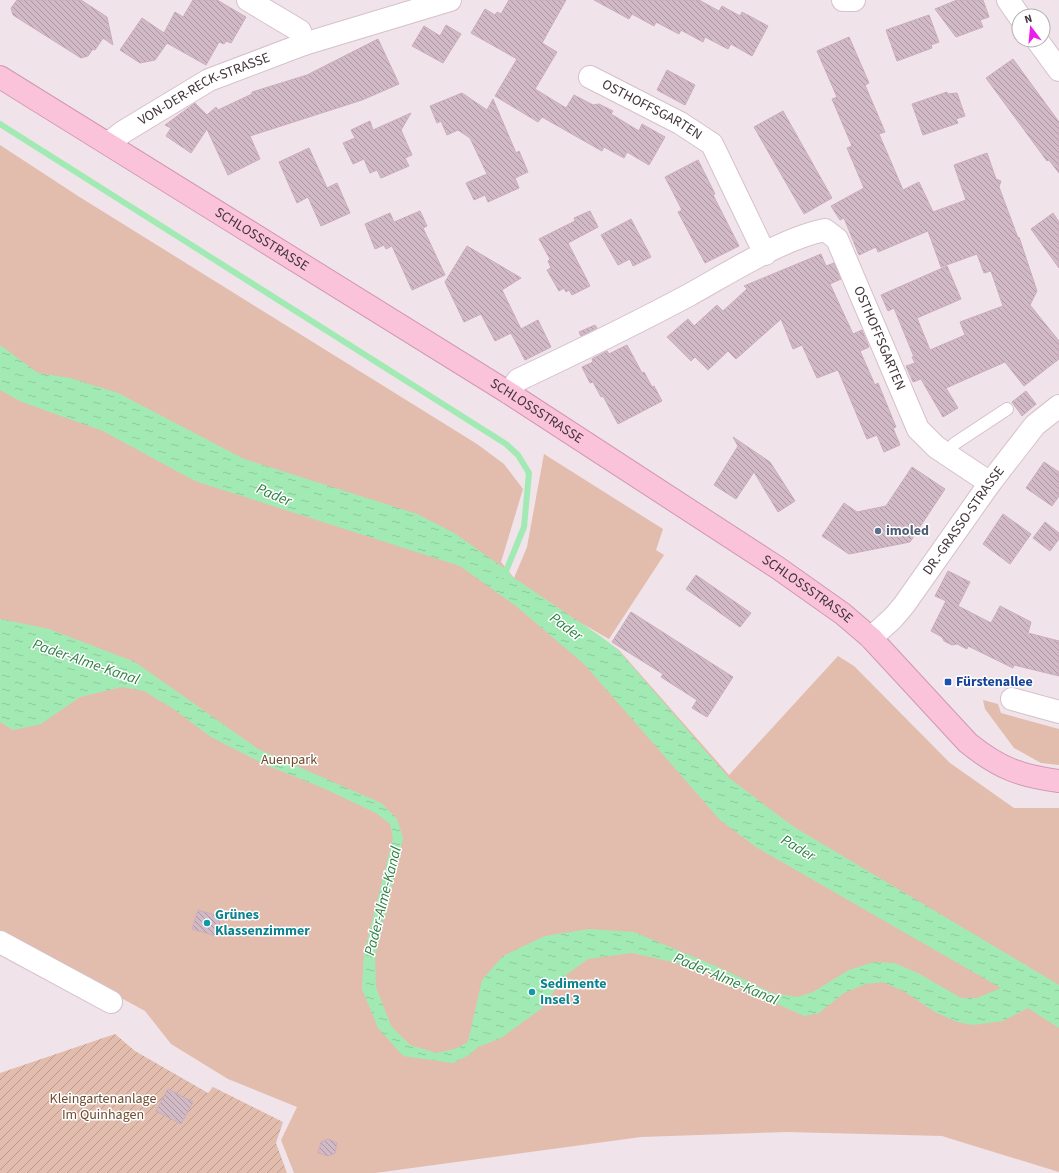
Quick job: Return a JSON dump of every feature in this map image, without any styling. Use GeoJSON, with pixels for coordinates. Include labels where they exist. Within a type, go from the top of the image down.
{"type":"FeatureCollection","features":[{"type":"Feature","properties":{"kind":"street"},"geometry":{"type":"LineString","coordinates":[[248,0],[300,31],[304,44]]}},
{"type":"Feature","properties":{"kind":"street","name":"VON-DER-RECK-STRASSE"},"geometry":{"type":"LineString","coordinates":[[109,143],[123,132],[209,80],[304,44],[450,0]]}},
{"type":"Feature","properties":{"kind":"street"},"geometry":{"type":"LineString","coordinates":[[844,0],[854,0]]}},
{"type":"Feature","properties":{"kind":"street"},"geometry":{"type":"LineString","coordinates":[[1043,48],[1059,70]]}},
{"type":"Feature","properties":{"kind":"street","name":"SCHLOSSSTRASSE"},"geometry":{"type":"LineString","coordinates":[[0,76],[509,393],[778,568],[843,614],[871,638],[968,743],[986,757],[1023,775],[1051,780]]}},
{"type":"Feature","properties":{"kind":"street","name":"OSTHOFFSGARTEN"},"geometry":{"type":"LineString","coordinates":[[590,77],[680,123],[712,144],[765,254]]}},
{"type":"Feature","properties":{"kind":"street","name":"OSTHOFFSGARTEN"},"geometry":{"type":"LineString","coordinates":[[509,393],[518,380],[624,330],[765,254],[810,232],[824,230],[837,239],[918,429],[924,437],[990,483]]}},
{"type":"Feature","properties":{"kind":"street","name":"DR.-GRASSO-STRASSE"},"geometry":{"type":"LineString","coordinates":[[871,638],[899,612],[990,483],[1034,425],[1059,406]]}},
{"type":"Feature","properties":{"kind":"street"},"geometry":{"type":"LineString","coordinates":[[1012,699],[1059,712]]}},
{"type":"Feature","properties":{"kind":"street"},"geometry":{"type":"LineString","coordinates":[[0,942],[111,1002]]}},
{"type":"Feature","properties":{"kind":"lane"},"geometry":{"type":"LineString","coordinates":[[948,455],[954,444],[1007,410]]}},
{"type":"Feature","properties":{"kind":"green space","name":"Auenpark"},"geometry":{"type":"Polygon","coordinates":[[[0,145],[78,196],[477,444],[504,464],[523,489],[501,562],[514,578],[527,547],[544,454],[663,529],[656,550],[664,555],[609,639],[581,623],[619,650],[729,775],[838,656],[854,666],[950,763],[1014,808],[1059,808],[1059,1172],[942,1136],[787,1132],[641,1137],[375,1173],[294,1173],[281,1140],[297,1107],[228,1079],[171,1044],[145,1011],[0,932],[0,145]]]}},
{"type":"Feature","properties":{"kind":"green space"},"geometry":{"type":"Polygon","coordinates":[[[983,700],[998,704],[1001,713],[1059,729],[1059,765],[1041,763],[1014,748],[985,709],[983,700]]]}},
{"type":"Feature","properties":{"kind":"green space","name":"Kleingartenanlage Im Quinhagen"},"geometry":{"type":"Polygon","coordinates":[[[115,1034],[135,1051],[208,1093],[213,1087],[283,1122],[276,1143],[287,1173],[0,1173],[0,1073],[115,1034]]]}},
{"type":"Feature","properties":{"kind":"water"},"geometry":{"type":"Polygon","coordinates":[[[0,345],[38,373],[70,378],[118,393],[244,459],[417,514],[454,533],[501,566],[514,578],[603,638],[618,650],[729,778],[794,827],[1059,985],[1059,1028],[1028,1008],[1003,1021],[973,1025],[957,1022],[935,1012],[905,992],[883,982],[866,984],[844,993],[819,1013],[804,1016],[695,967],[632,953],[588,959],[566,975],[542,1008],[501,1038],[478,1047],[469,1055],[453,1063],[403,1056],[378,1028],[362,989],[364,953],[393,838],[390,824],[376,813],[323,788],[266,765],[211,737],[172,708],[144,691],[122,687],[80,697],[41,724],[13,730],[0,722],[0,619],[49,629],[135,662],[258,749],[381,803],[397,819],[403,838],[375,957],[376,987],[391,1026],[410,1045],[436,1053],[455,1049],[468,1042],[482,980],[503,956],[545,936],[589,929],[634,932],[720,968],[772,993],[798,997],[813,992],[849,970],[874,962],[894,963],[918,973],[961,998],[977,998],[1001,988],[756,847],[720,820],[585,665],[516,606],[460,566],[195,481],[103,431],[22,402],[0,390],[0,345]]]}},
{"type":"Feature","properties":{"kind":"building"},"geometry":{"type":"Polygon","coordinates":[[[17,0],[81,0],[107,17],[113,45],[103,38],[95,50],[93,49],[88,56],[81,58],[13,15],[11,8],[17,0]]]}},
{"type":"Feature","properties":{"kind":"building"},"geometry":{"type":"Polygon","coordinates":[[[193,0],[217,0],[246,17],[231,43],[226,41],[224,44],[219,42],[206,65],[167,43],[155,60],[140,63],[120,50],[142,18],[164,33],[175,12],[183,17],[193,0]]]}},
{"type":"Feature","properties":{"kind":"building"},"geometry":{"type":"Polygon","coordinates":[[[509,0],[566,0],[542,43],[557,52],[535,89],[566,108],[574,95],[593,105],[599,104],[613,111],[611,114],[639,131],[642,124],[665,137],[649,165],[627,152],[624,158],[604,147],[602,151],[542,117],[538,122],[495,96],[517,59],[471,33],[485,9],[495,15],[497,12],[501,14],[509,0]]]}},
{"type":"Feature","properties":{"kind":"building"},"geometry":{"type":"Polygon","coordinates":[[[594,0],[699,0],[719,11],[722,6],[740,16],[742,12],[768,26],[752,56],[731,44],[728,49],[705,37],[703,42],[681,30],[679,34],[656,22],[654,26],[632,14],[629,19],[594,0]]]}},
{"type":"Feature","properties":{"kind":"building"},"geometry":{"type":"Polygon","coordinates":[[[957,0],[983,0],[989,17],[980,20],[983,27],[956,37],[935,9],[957,0]]]}},
{"type":"Feature","properties":{"kind":"building"},"geometry":{"type":"Polygon","coordinates":[[[929,15],[939,42],[931,45],[932,48],[897,61],[886,30],[929,15]]]}},
{"type":"Feature","properties":{"kind":"building"},"geometry":{"type":"Polygon","coordinates":[[[446,25],[461,34],[443,63],[412,46],[424,26],[440,36],[446,25]]]}},
{"type":"Feature","properties":{"kind":"building"},"geometry":{"type":"Polygon","coordinates":[[[849,37],[869,83],[865,85],[885,132],[879,134],[903,190],[919,182],[933,212],[966,200],[954,165],[987,153],[996,179],[1001,181],[999,187],[1018,238],[1019,237],[1037,291],[1030,305],[1059,341],[1059,359],[1024,386],[1005,362],[946,388],[958,408],[943,417],[921,379],[913,382],[906,366],[915,363],[912,357],[914,357],[894,308],[888,311],[881,295],[947,266],[961,299],[917,318],[930,350],[965,335],[960,322],[1003,306],[991,271],[984,273],[977,254],[941,267],[928,231],[878,252],[876,247],[859,255],[844,218],[840,220],[831,206],[864,188],[847,148],[852,146],[832,99],[837,97],[817,51],[849,37]]]}},
{"type":"Feature","properties":{"kind":"building"},"geometry":{"type":"Polygon","coordinates":[[[378,39],[399,84],[362,100],[250,136],[260,159],[228,175],[207,129],[191,153],[166,136],[171,128],[165,125],[195,103],[207,115],[216,107],[218,110],[252,94],[252,92],[307,75],[378,39]]]}},
{"type":"Feature","properties":{"kind":"building"},"geometry":{"type":"Polygon","coordinates":[[[1013,59],[1059,122],[1059,173],[1049,160],[1047,161],[986,78],[1013,59]]]}},
{"type":"Feature","properties":{"kind":"building"},"geometry":{"type":"Polygon","coordinates":[[[667,70],[695,85],[685,105],[657,90],[667,70]]]}},
{"type":"Feature","properties":{"kind":"building"},"geometry":{"type":"Polygon","coordinates":[[[947,92],[948,94],[957,93],[965,116],[956,119],[958,123],[923,135],[912,104],[947,92]]]}},
{"type":"Feature","properties":{"kind":"building"},"geometry":{"type":"Polygon","coordinates":[[[462,93],[487,110],[493,99],[516,153],[519,151],[528,172],[515,178],[519,188],[488,202],[485,195],[474,200],[466,183],[487,174],[470,138],[458,130],[447,135],[441,121],[437,123],[430,106],[462,93]]]}},
{"type":"Feature","properties":{"kind":"building"},"geometry":{"type":"Polygon","coordinates":[[[783,111],[832,198],[804,214],[754,127],[783,111]]]}},
{"type":"Feature","properties":{"kind":"building"},"geometry":{"type":"Polygon","coordinates":[[[411,113],[401,130],[412,155],[405,158],[409,166],[381,178],[377,170],[370,173],[364,159],[353,164],[343,143],[355,138],[351,130],[370,121],[373,130],[411,113]]]}},
{"type":"Feature","properties":{"kind":"building"},"geometry":{"type":"Polygon","coordinates":[[[309,148],[327,188],[337,183],[350,213],[321,226],[308,197],[297,203],[279,162],[309,148]]]}},
{"type":"Feature","properties":{"kind":"building"},"geometry":{"type":"Polygon","coordinates":[[[698,160],[715,194],[713,195],[739,246],[705,263],[678,212],[682,210],[665,177],[698,160]]]}},
{"type":"Feature","properties":{"kind":"building"},"geometry":{"type":"Polygon","coordinates":[[[420,211],[427,226],[423,228],[445,275],[412,290],[392,246],[386,249],[384,245],[375,249],[365,224],[390,213],[394,222],[420,211]]]}},
{"type":"Feature","properties":{"kind":"building"},"geometry":{"type":"Polygon","coordinates":[[[590,211],[598,227],[568,243],[590,286],[572,295],[569,290],[566,292],[564,288],[559,291],[547,270],[551,268],[548,261],[550,259],[539,239],[575,221],[574,218],[590,211]]]}},
{"type":"Feature","properties":{"kind":"building"},"geometry":{"type":"Polygon","coordinates":[[[1053,213],[1059,222],[1059,268],[1031,229],[1053,213]]]}},
{"type":"Feature","properties":{"kind":"building"},"geometry":{"type":"Polygon","coordinates":[[[631,219],[651,257],[633,266],[630,259],[618,265],[601,235],[631,219]]]}},
{"type":"Feature","properties":{"kind":"building"},"geometry":{"type":"Polygon","coordinates":[[[467,246],[521,278],[502,290],[521,329],[538,320],[551,347],[525,360],[511,333],[495,341],[481,314],[464,322],[445,282],[467,246]]]}},
{"type":"Feature","properties":{"kind":"building"},"geometry":{"type":"Polygon","coordinates":[[[821,254],[826,266],[834,263],[841,279],[830,284],[853,334],[862,330],[869,347],[860,351],[875,385],[878,383],[896,427],[893,428],[900,445],[884,452],[877,435],[867,439],[838,370],[817,378],[802,345],[793,349],[781,319],[736,359],[728,351],[708,370],[695,357],[691,361],[667,337],[688,319],[694,326],[717,305],[723,311],[747,289],[744,286],[821,254]]]}},
{"type":"Feature","properties":{"kind":"building"},"geometry":{"type":"Polygon","coordinates":[[[595,325],[597,328],[581,336],[579,332],[595,325]]]}},
{"type":"Feature","properties":{"kind":"building"},"geometry":{"type":"Polygon","coordinates":[[[627,345],[642,373],[644,372],[652,387],[654,386],[662,401],[618,424],[603,396],[601,397],[593,382],[590,383],[582,367],[593,362],[592,359],[607,351],[609,354],[627,345]]]}},
{"type":"Feature","properties":{"kind":"building"},"geometry":{"type":"Polygon","coordinates":[[[1026,391],[1036,404],[1022,416],[1012,402],[1026,391]]]}},
{"type":"Feature","properties":{"kind":"building"},"geometry":{"type":"Polygon","coordinates":[[[733,437],[770,462],[795,501],[778,512],[754,472],[736,499],[714,485],[738,446],[733,437]]]}},
{"type":"Feature","properties":{"kind":"building"},"geometry":{"type":"Polygon","coordinates":[[[1044,462],[1059,472],[1059,496],[1052,506],[1026,488],[1044,462]]]}},
{"type":"Feature","properties":{"kind":"building"},"geometry":{"type":"Polygon","coordinates":[[[912,467],[945,489],[910,542],[849,554],[822,536],[844,503],[857,512],[886,506],[912,467]]]}},
{"type":"Feature","properties":{"kind":"building"},"geometry":{"type":"Polygon","coordinates":[[[1003,514],[1031,534],[1010,564],[983,544],[1003,514]]]}},
{"type":"Feature","properties":{"kind":"building"},"geometry":{"type":"Polygon","coordinates":[[[1045,522],[1059,533],[1059,539],[1050,551],[1033,538],[1045,522]]]}},
{"type":"Feature","properties":{"kind":"building"},"geometry":{"type":"Polygon","coordinates":[[[948,571],[970,582],[958,606],[991,623],[1000,606],[1031,622],[1028,633],[1059,641],[1059,676],[1014,665],[1013,668],[968,646],[967,649],[957,644],[952,645],[931,631],[946,601],[935,596],[948,571]]]}},
{"type":"Feature","properties":{"kind":"building"},"geometry":{"type":"Polygon","coordinates":[[[696,575],[751,613],[740,627],[686,589],[696,575]]]}},
{"type":"Feature","properties":{"kind":"building"},"geometry":{"type":"Polygon","coordinates":[[[631,612],[733,677],[707,717],[692,708],[697,700],[661,677],[663,674],[612,642],[631,612]]]}},
{"type":"Feature","properties":{"kind":"building","name":"Grünes Klassenzimmer"},"geometry":{"type":"Polygon","coordinates":[[[198,910],[221,917],[216,936],[192,929],[198,910]]]}},
{"type":"Feature","properties":{"kind":"building"},"geometry":{"type":"Polygon","coordinates":[[[168,1089],[193,1102],[181,1124],[156,1111],[168,1089]]]}},
{"type":"Feature","properties":{"kind":"building"},"geometry":{"type":"Polygon","coordinates":[[[328,1139],[337,1143],[335,1153],[328,1156],[318,1153],[321,1142],[328,1139]]]}},
{"type":"Feature","properties":{"kind":"waterway"},"geometry":{"type":"LineString","coordinates":[[0,124],[506,444],[518,455],[529,473],[524,527],[506,571],[501,576]]}},
{"type":"Feature","properties":{"kind":"place","name":"imoled"},"geometry":{"type":"Point","coordinates":[878,531]}},
{"type":"Feature","properties":{"kind":"place","name":"Fürstenallee"},"geometry":{"type":"Point","coordinates":[948,682]}},
{"type":"Feature","properties":{"kind":"place","name":"Grünes Klassenzimmer"},"geometry":{"type":"Point","coordinates":[207,923]}},
{"type":"Feature","properties":{"kind":"place","name":"Sedimente Insel 3"},"geometry":{"type":"Point","coordinates":[532,992]}},
{"type":"Feature","properties":{"kind":"water label","name":"Pader"},"geometry":{"type":"Point","coordinates":[274,495]}},
{"type":"Feature","properties":{"kind":"water label","name":"Pader"},"geometry":{"type":"Point","coordinates":[566,627]}},
{"type":"Feature","properties":{"kind":"water label","name":"Pader-Alme-Kanal"},"geometry":{"type":"Point","coordinates":[86,662]}},
{"type":"Feature","properties":{"kind":"water label","name":"Pader"},"geometry":{"type":"Point","coordinates":[798,848]}},
{"type":"Feature","properties":{"kind":"water label","name":"Pader-Alme-Kanal"},"geometry":{"type":"Point","coordinates":[383,901]}},
{"type":"Feature","properties":{"kind":"water label","name":"Pader-Alme-Kanal"},"geometry":{"type":"Point","coordinates":[726,979]}}]}
